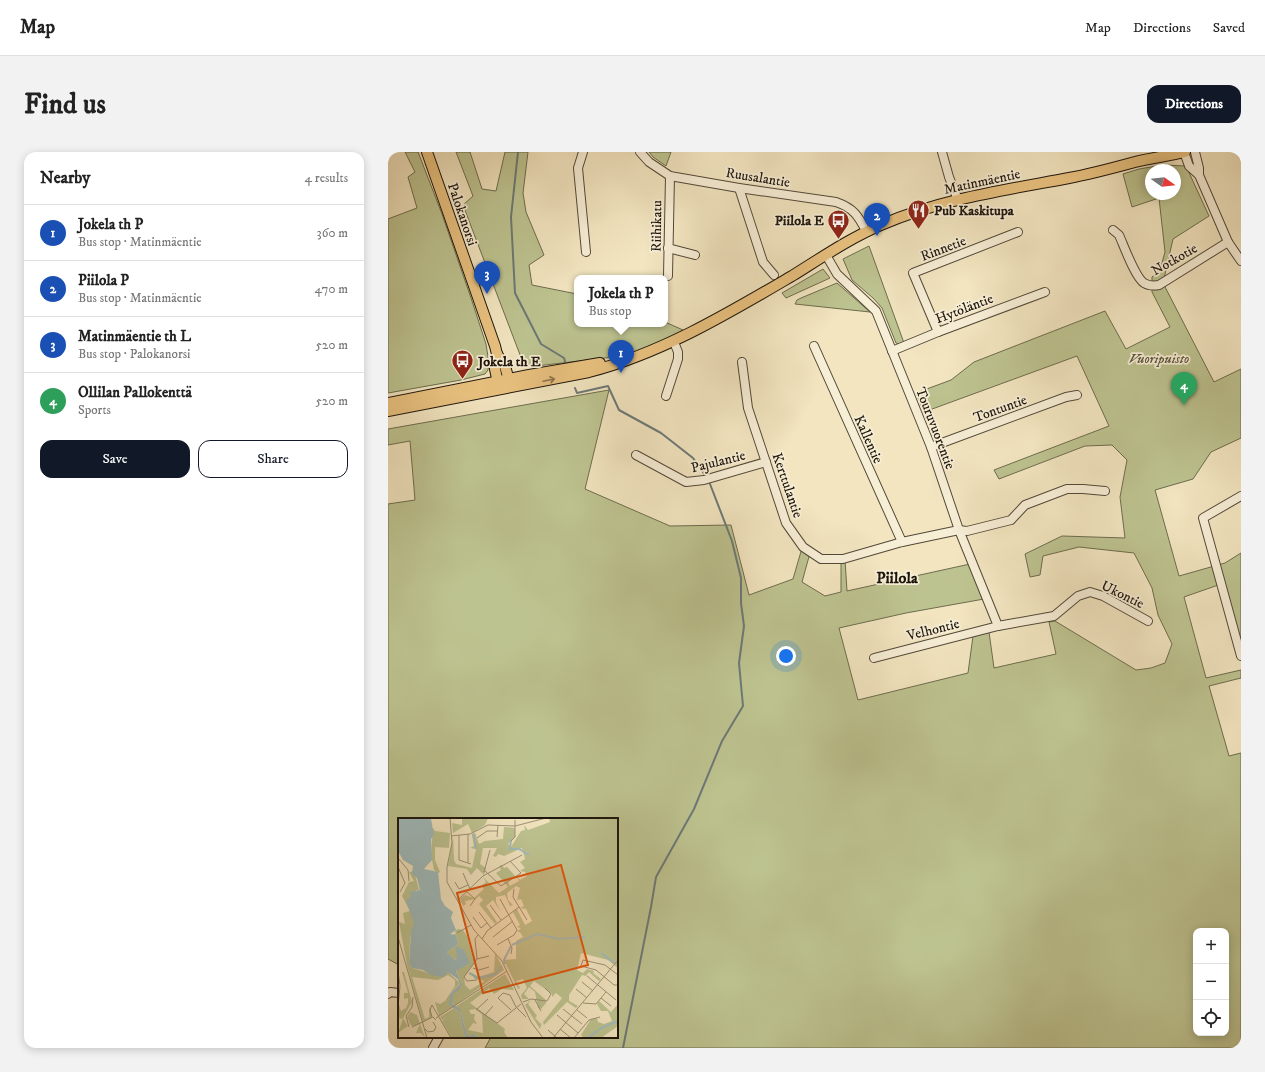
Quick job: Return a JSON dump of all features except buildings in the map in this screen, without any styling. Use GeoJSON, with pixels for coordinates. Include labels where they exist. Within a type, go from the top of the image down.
{"type":"FeatureCollection","features":[{"type":"Feature","properties":{"kind":"main road","name":"Palokanorsi"},"geometry":{"type":"LineString","coordinates":[[427,152],[496,354],[505,366],[510,383]]}},
{"type":"Feature","properties":{"kind":"main road","name":"Matinmäentie"},"geometry":{"type":"LineString","coordinates":[[498,385],[574,367],[626,360],[674,342],[752,300],[866,231],[908,214],[958,200],[1076,177],[1185,152]]}},
{"type":"Feature","properties":{"kind":"main road","name":"Palokanorsi"},"geometry":{"type":"LineString","coordinates":[[496,354],[495,365],[498,385]]}},
{"type":"Feature","properties":{"kind":"main road"},"geometry":{"type":"LineString","coordinates":[[388,403],[498,385]]}},
{"type":"Feature","properties":{"kind":"main road"},"geometry":{"type":"LineString","coordinates":[[388,411],[498,385]]}},
{"type":"Feature","properties":{"kind":"street"},"geometry":{"type":"LineString","coordinates":[[583,152],[578,168],[586,252]]}},
{"type":"Feature","properties":{"kind":"street","name":"Ruusalantie"},"geometry":{"type":"LineString","coordinates":[[640,152],[649,162],[670,176],[836,202],[846,205],[858,214],[866,231]]}},
{"type":"Feature","properties":{"kind":"street"},"geometry":{"type":"LineString","coordinates":[[942,152],[949,177],[958,200]]}},
{"type":"Feature","properties":{"kind":"street"},"geometry":{"type":"LineString","coordinates":[[1185,152],[1189,166],[1199,175]]}},
{"type":"Feature","properties":{"kind":"street"},"geometry":{"type":"LineString","coordinates":[[1195,152],[1199,175],[1228,242],[1241,261]]}},
{"type":"Feature","properties":{"kind":"street","name":"Riihikatu"},"geometry":{"type":"LineString","coordinates":[[668,276],[670,176]]}},
{"type":"Feature","properties":{"kind":"street"},"geometry":{"type":"LineString","coordinates":[[739,188],[763,262],[774,275]]}},
{"type":"Feature","properties":{"kind":"street","name":"Notkotie"},"geometry":{"type":"LineString","coordinates":[[1114,230],[1120,235],[1139,278],[1145,284],[1153,286],[1160,285],[1228,242]]}},
{"type":"Feature","properties":{"kind":"street","name":"Rinnetie"},"geometry":{"type":"LineString","coordinates":[[938,332],[913,273],[1018,232]]}},
{"type":"Feature","properties":{"kind":"street"},"geometry":{"type":"LineString","coordinates":[[668,248],[695,255]]}},
{"type":"Feature","properties":{"kind":"street","name":"Touruvuorentie"},"geometry":{"type":"LineString","coordinates":[[826,255],[837,274],[846,285],[876,311],[931,447],[959,530],[998,626]]}},
{"type":"Feature","properties":{"kind":"street","name":"Hytöläntie"},"geometry":{"type":"LineString","coordinates":[[892,351],[1045,292]]}},
{"type":"Feature","properties":{"kind":"street"},"geometry":{"type":"LineString","coordinates":[[666,396],[678,359],[678,352],[674,342]]}},
{"type":"Feature","properties":{"kind":"street","name":"Kallentie"},"geometry":{"type":"LineString","coordinates":[[814,346],[902,542]]}},
{"type":"Feature","properties":{"kind":"street","name":"Kerttulantie"},"geometry":{"type":"LineString","coordinates":[[742,362],[748,408],[786,523],[803,548],[821,559],[843,559],[902,542],[959,530],[967,531],[1011,520],[1025,506],[1067,489],[1105,491]]}},
{"type":"Feature","properties":{"kind":"street","name":"Tontuntie"},"geometry":{"type":"LineString","coordinates":[[931,447],[1066,397],[1077,395]]}},
{"type":"Feature","properties":{"kind":"street","name":"Pajulantie"},"geometry":{"type":"LineString","coordinates":[[636,454],[686,482],[704,480],[766,462]]}},
{"type":"Feature","properties":{"kind":"street"},"geometry":{"type":"LineString","coordinates":[[1241,496],[1203,518],[1241,656]]}},
{"type":"Feature","properties":{"kind":"street","name":"Ukontie"},"geometry":{"type":"LineString","coordinates":[[998,626],[1054,616],[1078,596],[1090,592],[1103,596],[1148,621]]}},
{"type":"Feature","properties":{"kind":"street","name":"Velhontie"},"geometry":{"type":"LineString","coordinates":[[874,658],[998,626]]}},
{"type":"Feature","properties":{"kind":"street"},"geometry":{"type":"LineString","coordinates":[[388,994],[390,992],[398,993]]}},
{"type":"Feature","properties":{"kind":"street"},"geometry":{"type":"LineString","coordinates":[[433,1048],[438,1038]]}},
{"type":"Feature","properties":{"kind":"green space"},"geometry":{"type":"Polygon","coordinates":[[[405,152],[418,152],[442,214],[471,298],[486,344],[489,363],[488,370],[485,374],[461,380],[388,393],[388,219],[417,208],[408,177],[415,172],[405,152]]]}},
{"type":"Feature","properties":{"kind":"green space"},"geometry":{"type":"Polygon","coordinates":[[[456,152],[470,152],[482,189],[496,191],[505,152],[528,152],[523,193],[526,212],[544,255],[529,265],[532,285],[574,293],[574,327],[668,327],[668,323],[683,330],[658,344],[622,356],[536,366],[528,365],[522,360],[463,205],[473,196],[456,152]]]}},
{"type":"Feature","properties":{"kind":"green space"},"geometry":{"type":"Polygon","coordinates":[[[649,152],[671,152],[666,166],[653,157],[649,152]]]}},
{"type":"Feature","properties":{"kind":"green space","name":"Vuoripuisto"},"geometry":{"type":"Polygon","coordinates":[[[1181,166],[1186,166],[1209,216],[1173,239],[1163,283],[1214,382],[1241,369],[1241,438],[1211,452],[1193,479],[1155,490],[1179,576],[1225,563],[1241,553],[1241,644],[1224,583],[1184,597],[1206,678],[1241,670],[1241,678],[1209,686],[1229,756],[1241,753],[1241,1048],[485,1048],[490,1038],[618,1038],[618,818],[398,818],[398,964],[388,959],[388,504],[415,500],[410,441],[388,445],[388,429],[609,390],[585,489],[670,526],[731,525],[749,595],[793,579],[802,548],[810,553],[802,582],[825,596],[841,592],[841,561],[845,560],[847,591],[970,564],[984,599],[906,613],[839,628],[858,700],[968,673],[973,636],[989,632],[994,668],[1056,654],[1049,622],[1055,621],[1136,670],[1151,668],[1165,663],[1172,644],[1158,615],[1152,588],[1134,553],[1079,547],[1043,556],[1040,575],[1030,577],[1025,554],[1062,536],[1125,538],[1120,497],[1127,460],[1112,445],[1085,446],[999,479],[994,470],[1109,426],[1077,356],[924,412],[916,393],[951,380],[974,362],[1105,311],[1126,349],[1170,327],[1152,292],[1152,277],[1160,270],[1165,252],[1159,200],[1181,200],[1181,166]]]}},
{"type":"Feature","properties":{"kind":"green space"},"geometry":{"type":"Polygon","coordinates":[[[1145,168],[1145,200],[1153,200],[1132,207],[1123,174],[1145,168]]]}},
{"type":"Feature","properties":{"kind":"green space"},"geometry":{"type":"Polygon","coordinates":[[[869,246],[904,343],[901,345],[896,343],[882,308],[852,280],[843,259],[869,246]]]}},
{"type":"Feature","properties":{"kind":"green space"},"geometry":{"type":"Polygon","coordinates":[[[823,269],[830,278],[786,298],[782,293],[823,269]]]}},
{"type":"Feature","properties":{"kind":"green space"},"geometry":{"type":"Polygon","coordinates":[[[837,283],[870,312],[795,304],[797,300],[801,298],[837,283]]]}},
{"type":"Feature","properties":{"kind":"waterway"},"geometry":{"type":"LineString","coordinates":[[518,152],[511,217],[515,293],[541,344],[564,358],[566,365]]}},
{"type":"Feature","properties":{"kind":"waterway"},"geometry":{"type":"LineString","coordinates":[[575,388],[577,393],[608,386],[619,410],[661,433],[693,458],[705,475]]}},
{"type":"Feature","properties":{"kind":"waterway"},"geometry":{"type":"LineString","coordinates":[[623,1048],[656,877],[694,809],[722,741],[743,706],[739,663],[744,626],[741,603],[741,578],[732,541],[710,484]]}},
{"type":"Feature","properties":{"kind":"place","name":"Pub Kaskitupa"},"geometry":{"type":"Point","coordinates":[918,230]}},
{"type":"Feature","properties":{"kind":"place","name":"Piilola P"},"geometry":{"type":"Point","coordinates":[877,236]}},
{"type":"Feature","properties":{"kind":"place","name":"Piilola E"},"geometry":{"type":"Point","coordinates":[839,240]}},
{"type":"Feature","properties":{"kind":"place","name":"Matinmäentie th L"},"geometry":{"type":"Point","coordinates":[487,294]}},
{"type":"Feature","properties":{"kind":"place","name":"Jokela th P"},"geometry":{"type":"Point","coordinates":[621,373]}},
{"type":"Feature","properties":{"kind":"place","name":"Jokela th E"},"geometry":{"type":"Point","coordinates":[462,380]}},
{"type":"Feature","properties":{"kind":"place","name":"Ollilan Pallokenttä"},"geometry":{"type":"Point","coordinates":[1184,405]}},
{"type":"Feature","properties":{"kind":"district","name":"Piilola"},"geometry":{"type":"Point","coordinates":[897,577]}}]}
